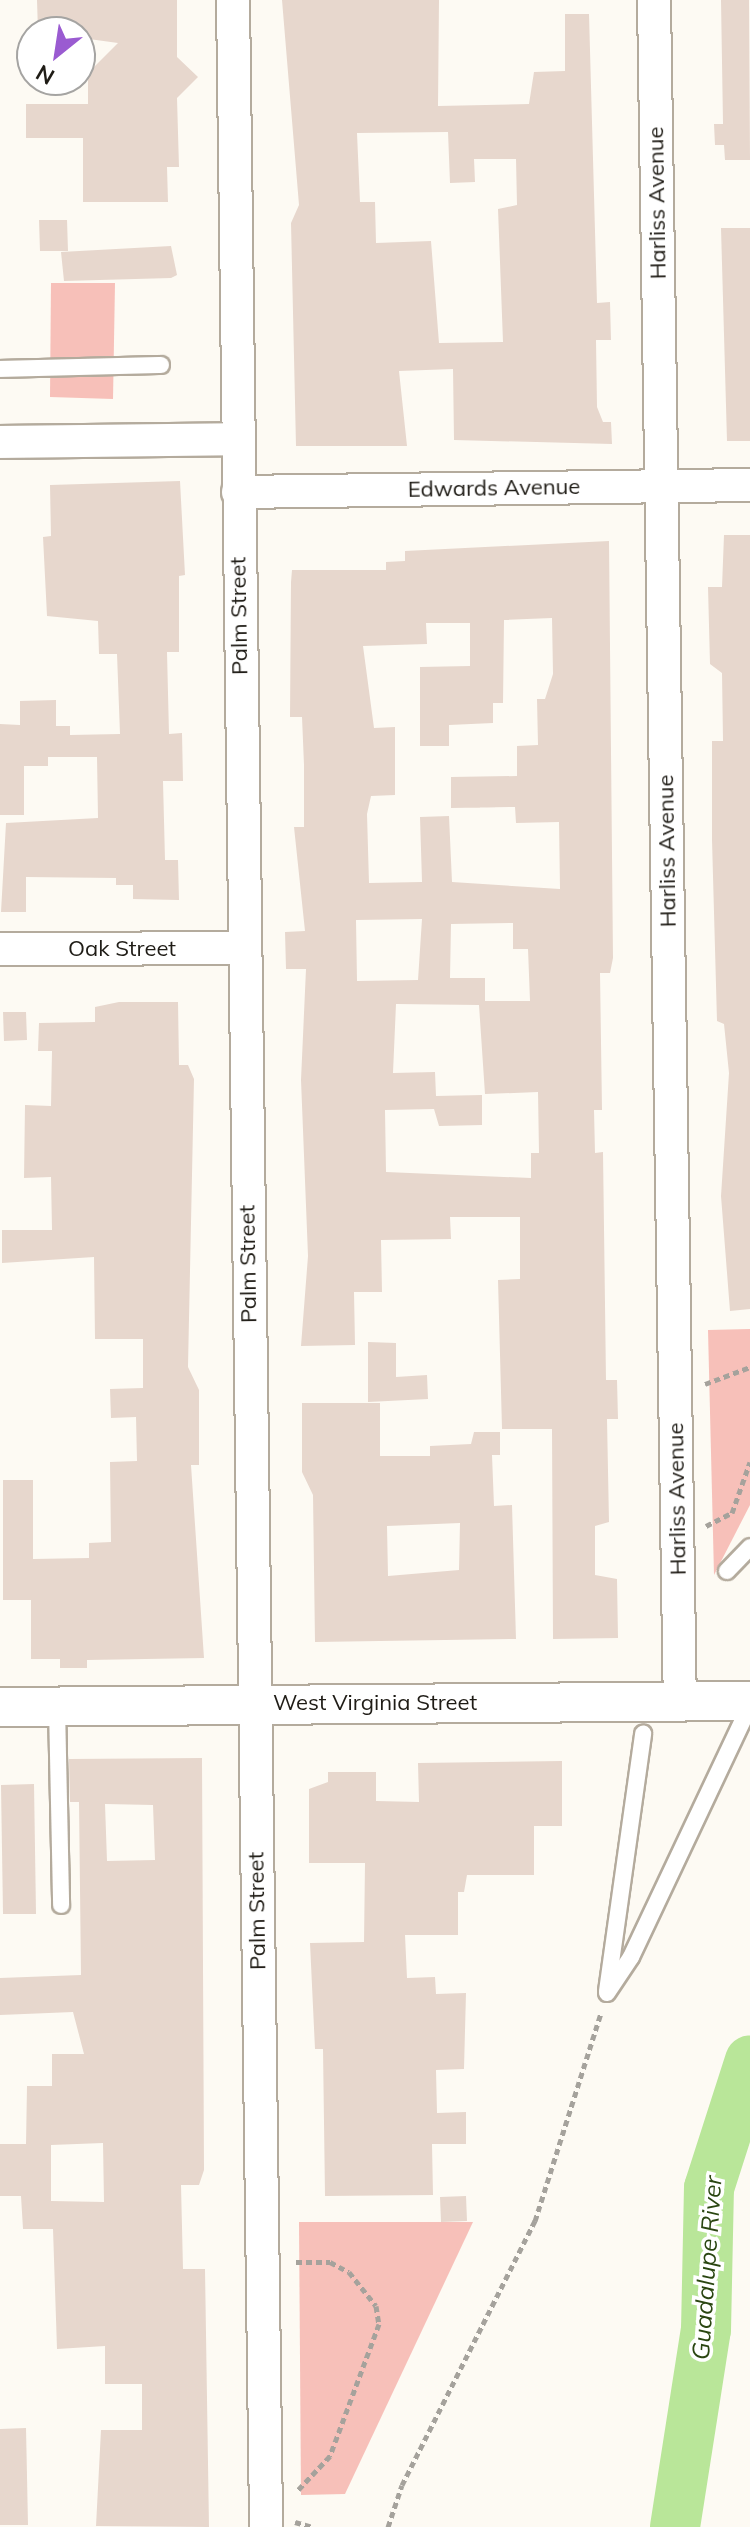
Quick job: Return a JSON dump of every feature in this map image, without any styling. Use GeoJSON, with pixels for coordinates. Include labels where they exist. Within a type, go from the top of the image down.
{"type":"FeatureCollection","features":[{"type":"Feature","properties":{"kind":"street","name":"Palm Street"},"geometry":{"type":"LineString","coordinates":[[233,0],[266,2527]]}},
{"type":"Feature","properties":{"kind":"street","name":"Harliss Avenue"},"geometry":{"type":"LineString","coordinates":[[654,0],[661,486],[693,1702]]}},
{"type":"Feature","properties":{"kind":"street"},"geometry":{"type":"LineString","coordinates":[[0,442],[238,439]]}},
{"type":"Feature","properties":{"kind":"street","name":"Edwards Avenue"},"geometry":{"type":"LineString","coordinates":[[238,492],[750,485]]}},
{"type":"Feature","properties":{"kind":"street","name":"Oak Street"},"geometry":{"type":"LineString","coordinates":[[0,949],[243,948]]}},
{"type":"Feature","properties":{"kind":"street","name":"West Virginia Street"},"geometry":{"type":"LineString","coordinates":[[0,1707],[255,1703],[750,1703]]}},
{"type":"Feature","properties":{"kind":"lane"},"geometry":{"type":"LineString","coordinates":[[0,369],[161,365]]}},
{"type":"Feature","properties":{"kind":"lane"},"geometry":{"type":"LineString","coordinates":[[727,1571],[750,1547]]}},
{"type":"Feature","properties":{"kind":"lane"},"geometry":{"type":"LineString","coordinates":[[607,1993],[750,1703]]}},
{"type":"Feature","properties":{"kind":"lane"},"geometry":{"type":"LineString","coordinates":[[57,1705],[61,1905]]}},
{"type":"Feature","properties":{"kind":"lane"},"geometry":{"type":"LineString","coordinates":[[607,1993],[643,1734]]}},
{"type":"Feature","properties":{"kind":"path"},"geometry":{"type":"LineString","coordinates":[[705,1384],[750,1367]]}},
{"type":"Feature","properties":{"kind":"path"},"geometry":{"type":"LineString","coordinates":[[706,1526],[732,1513],[750,1462]]}},
{"type":"Feature","properties":{"kind":"path"},"geometry":{"type":"LineString","coordinates":[[388,2527],[402,2485],[535,2221],[607,1993]]}},
{"type":"Feature","properties":{"kind":"path"},"geometry":{"type":"LineString","coordinates":[[296,2262],[330,2262],[349,2272],[376,2306],[379,2324],[330,2456],[298,2490]]}},
{"type":"Feature","properties":{"kind":"shaded area"},"geometry":{"type":"Polygon","coordinates":[[[51,283],[115,283],[113,399],[50,397],[51,283]]]}},
{"type":"Feature","properties":{"kind":"shaded area"},"geometry":{"type":"Polygon","coordinates":[[[750,1329],[750,1505],[714,1575],[708,1330],[750,1329]]]}},
{"type":"Feature","properties":{"kind":"shaded area"},"geometry":{"type":"Polygon","coordinates":[[[299,2222],[473,2222],[345,2494],[301,2495],[299,2222]]]}},
{"type":"Feature","properties":{"kind":"building"},"geometry":{"type":"Polygon","coordinates":[[[37,0],[177,0],[177,57],[198,77],[177,98],[179,167],[167,167],[168,202],[83,202],[83,138],[26,138],[26,104],[88,104],[88,96],[96,96],[96,65],[118,43],[96,40],[96,16],[38,16],[37,0]]]}},
{"type":"Feature","properties":{"kind":"building"},"geometry":{"type":"Polygon","coordinates":[[[282,0],[439,0],[438,106],[529,104],[534,72],[565,71],[565,14],[589,14],[597,303],[610,302],[611,340],[596,340],[597,407],[603,422],[611,422],[612,444],[454,440],[453,369],[399,371],[407,446],[296,446],[291,223],[299,205],[282,0]],[[448,132],[357,133],[360,202],[375,202],[376,243],[431,241],[439,343],[503,342],[498,209],[517,205],[516,159],[474,159],[475,182],[450,183],[448,132]]]}},
{"type":"Feature","properties":{"kind":"building"},"geometry":{"type":"Polygon","coordinates":[[[721,0],[749,0],[750,160],[725,160],[724,145],[715,145],[714,124],[723,124],[721,0]]]}},
{"type":"Feature","properties":{"kind":"building"},"geometry":{"type":"Polygon","coordinates":[[[39,220],[67,220],[68,251],[40,251],[39,220]]]}},
{"type":"Feature","properties":{"kind":"building"},"geometry":{"type":"Polygon","coordinates":[[[721,228],[750,228],[750,441],[727,441],[721,228]]]}},
{"type":"Feature","properties":{"kind":"building"},"geometry":{"type":"Polygon","coordinates":[[[171,246],[177,275],[171,278],[64,281],[61,252],[171,246]]]}},
{"type":"Feature","properties":{"kind":"building"},"geometry":{"type":"Polygon","coordinates":[[[180,481],[185,575],[179,576],[179,652],[167,652],[169,734],[182,733],[183,781],[163,781],[165,860],[178,860],[179,900],[133,899],[133,885],[116,885],[116,878],[26,877],[26,912],[1,912],[6,823],[98,818],[97,757],[48,757],[48,766],[24,766],[24,815],[0,815],[0,724],[20,725],[20,701],[56,700],[56,726],[70,726],[70,735],[120,734],[117,654],[99,654],[98,621],[47,616],[43,537],[51,536],[50,485],[180,481]]]}},
{"type":"Feature","properties":{"kind":"building"},"geometry":{"type":"Polygon","coordinates":[[[724,535],[750,535],[750,1309],[730,1311],[721,1196],[729,1073],[724,1024],[717,1021],[712,840],[712,741],[723,741],[722,673],[710,664],[708,587],[722,587],[724,535]]]}},
{"type":"Feature","properties":{"kind":"building"},"geometry":{"type":"Polygon","coordinates":[[[609,541],[613,958],[610,973],[600,973],[602,1110],[594,1110],[595,1153],[603,1152],[606,1380],[617,1380],[618,1419],[607,1419],[609,1522],[595,1526],[595,1575],[617,1579],[618,1638],[553,1639],[552,1429],[502,1429],[498,1280],[520,1279],[520,1217],[450,1217],[451,1239],[381,1240],[382,1292],[354,1292],[355,1345],[301,1346],[308,1256],[301,1080],[306,969],[286,969],[285,932],[305,931],[294,827],[304,827],[302,717],[290,717],[292,570],[386,570],[386,562],[405,561],[405,551],[609,541]],[[552,618],[504,620],[503,703],[493,703],[493,723],[449,725],[449,746],[420,746],[420,667],[470,666],[470,623],[426,623],[427,644],[363,646],[374,728],[395,727],[395,795],[371,796],[367,814],[369,883],[422,882],[420,817],[449,816],[452,882],[560,889],[559,822],[516,823],[515,807],[451,808],[451,777],[517,776],[517,746],[538,745],[537,699],[545,699],[553,674],[552,618]],[[422,919],[356,920],[357,981],[418,980],[422,919]],[[513,923],[451,924],[450,978],[485,978],[485,1001],[530,1001],[528,949],[513,949],[513,923]],[[396,1004],[393,1073],[435,1072],[436,1096],[482,1095],[482,1125],[439,1126],[434,1109],[385,1110],[386,1172],[531,1178],[531,1153],[539,1153],[538,1092],[485,1094],[479,1005],[396,1004]]]}},
{"type":"Feature","properties":{"kind":"building"},"geometry":{"type":"Polygon","coordinates":[[[119,1002],[178,1002],[179,1065],[188,1065],[194,1079],[188,1367],[199,1390],[199,1465],[191,1465],[204,1658],[87,1660],[87,1668],[60,1668],[60,1659],[31,1659],[31,1600],[3,1600],[3,1480],[33,1480],[33,1559],[89,1558],[89,1543],[111,1542],[110,1462],[137,1461],[136,1417],[111,1418],[110,1389],[143,1388],[143,1339],[95,1339],[94,1257],[2,1263],[2,1230],[52,1230],[51,1177],[24,1178],[25,1105],[51,1106],[52,1051],[38,1051],[39,1023],[95,1022],[95,1007],[119,1002]]]}},
{"type":"Feature","properties":{"kind":"building"},"geometry":{"type":"Polygon","coordinates":[[[3,1012],[26,1012],[27,1040],[4,1041],[3,1012]]]}},
{"type":"Feature","properties":{"kind":"building"},"geometry":{"type":"Polygon","coordinates":[[[368,1342],[396,1343],[396,1377],[427,1375],[428,1399],[368,1402],[368,1342]]]}},
{"type":"Feature","properties":{"kind":"building"},"geometry":{"type":"Polygon","coordinates":[[[302,1403],[380,1403],[380,1456],[430,1456],[430,1446],[471,1444],[474,1432],[500,1432],[500,1455],[492,1455],[494,1506],[512,1505],[516,1639],[315,1642],[313,1495],[302,1472],[302,1403]],[[460,1523],[387,1526],[388,1576],[459,1570],[460,1523]]]}},
{"type":"Feature","properties":{"kind":"building"},"geometry":{"type":"Polygon","coordinates":[[[202,1758],[204,2170],[199,2185],[181,2185],[183,2269],[205,2269],[209,2527],[96,2526],[101,2430],[142,2430],[142,2384],[105,2384],[105,2346],[57,2349],[53,2229],[23,2229],[21,2196],[0,2196],[0,2144],[26,2144],[27,2086],[52,2086],[52,2054],[84,2054],[73,2012],[0,2015],[0,1978],[81,1975],[79,1802],[70,1802],[69,1759],[202,1758]],[[105,1804],[107,1861],[155,1860],[153,1805],[105,1804]],[[103,2143],[51,2145],[51,2201],[104,2202],[103,2143]]]}},
{"type":"Feature","properties":{"kind":"building"},"geometry":{"type":"Polygon","coordinates":[[[562,1761],[562,1826],[534,1826],[534,1875],[467,1875],[464,1892],[458,1892],[458,1935],[405,1935],[407,1978],[435,1977],[436,1994],[466,1993],[464,2069],[436,2070],[437,2113],[466,2112],[466,2144],[432,2144],[433,2195],[325,2196],[323,2049],[315,2049],[310,1943],[364,1942],[365,1863],[309,1863],[309,1789],[328,1782],[328,1772],[376,1772],[376,1801],[419,1802],[418,1763],[562,1761]]]}},
{"type":"Feature","properties":{"kind":"building"},"geometry":{"type":"Polygon","coordinates":[[[34,1784],[36,1914],[3,1914],[1,1785],[34,1784]]]}},
{"type":"Feature","properties":{"kind":"building"},"geometry":{"type":"Polygon","coordinates":[[[466,2196],[467,2221],[441,2222],[440,2197],[466,2196]]]}},
{"type":"Feature","properties":{"kind":"building"},"geometry":{"type":"Polygon","coordinates":[[[26,2428],[28,2525],[0,2525],[0,2429],[26,2428]]]}},
{"type":"Feature","properties":{"kind":"waterway","name":"Guadalupe River"},"geometry":{"type":"LineString","coordinates":[[675,2527],[706,2330],[709,2188],[750,2060]]}}]}
